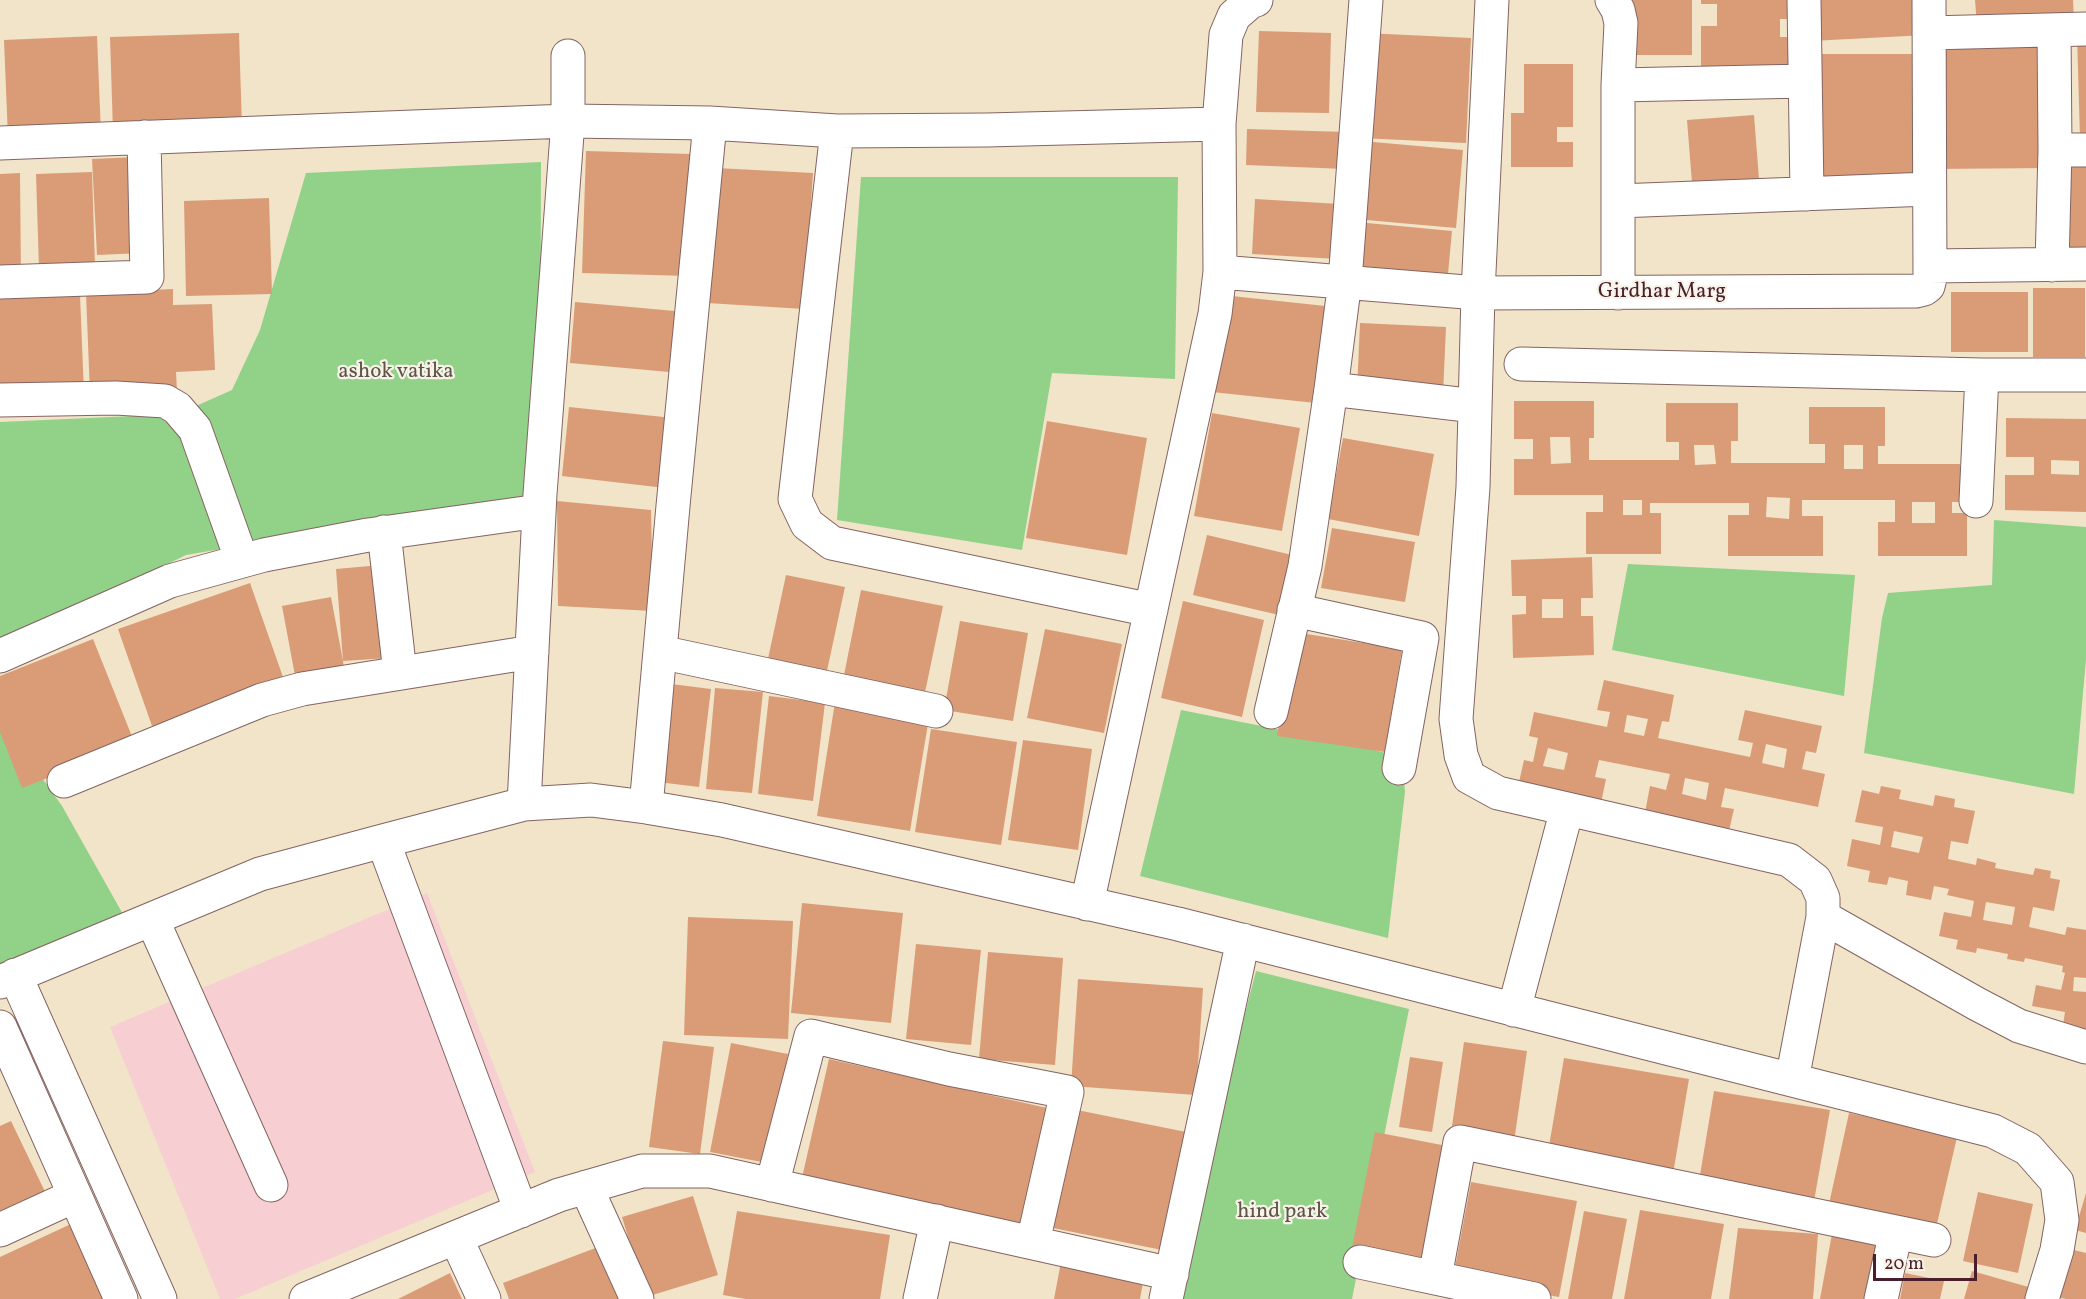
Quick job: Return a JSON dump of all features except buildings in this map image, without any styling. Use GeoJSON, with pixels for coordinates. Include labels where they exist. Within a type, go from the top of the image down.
{"type":"FeatureCollection","features":[{"type":"Feature","properties":{"kind":"street"},"geometry":{"type":"LineString","coordinates":[[1087,904],[1215,314],[1220,272],[1219,124],[1226,35],[1234,16],[1250,2],[1256,0]]}},
{"type":"Feature","properties":{"kind":"street"},"geometry":{"type":"LineString","coordinates":[[1271,712],[1305,566],[1346,281],[1366,0]]}},
{"type":"Feature","properties":{"kind":"street"},"geometry":{"type":"LineString","coordinates":[[1492,0],[1478,293],[1473,487],[1456,719],[1461,755],[1469,777],[1498,793],[1789,860],[1815,880],[1823,898],[1823,917],[1792,1080]]}},
{"type":"Feature","properties":{"kind":"street"},"geometry":{"type":"LineString","coordinates":[[1612,0],[1618,10],[1621,23],[1618,85],[1618,293]]}},
{"type":"Feature","properties":{"kind":"street"},"geometry":{"type":"LineString","coordinates":[[1804,0],[1807,194]]}},
{"type":"Feature","properties":{"kind":"street"},"geometry":{"type":"LineString","coordinates":[[1929,0],[1930,266],[2086,264]]}},
{"type":"Feature","properties":{"kind":"street"},"geometry":{"type":"LineString","coordinates":[[1929,33],[2086,29]]}},
{"type":"Feature","properties":{"kind":"street"},"geometry":{"type":"LineString","coordinates":[[2052,265],[2071,150],[2054,30]]}},
{"type":"Feature","properties":{"kind":"street"},"geometry":{"type":"LineString","coordinates":[[524,804],[539,511],[568,121],[568,56]]}},
{"type":"Feature","properties":{"kind":"street"},"geometry":{"type":"LineString","coordinates":[[1618,85],[1805,81]]}},
{"type":"Feature","properties":{"kind":"street"},"geometry":{"type":"LineString","coordinates":[[0,142],[568,121],[710,123],[837,131],[1219,124]]}},
{"type":"Feature","properties":{"kind":"street"},"geometry":{"type":"LineString","coordinates":[[646,807],[710,123]]}},
{"type":"Feature","properties":{"kind":"street"},"geometry":{"type":"LineString","coordinates":[[837,131],[795,499],[807,524],[832,543],[1150,610]]}},
{"type":"Feature","properties":{"kind":"street"},"geometry":{"type":"LineString","coordinates":[[0,282],[147,277],[144,137]]}},
{"type":"Feature","properties":{"kind":"street"},"geometry":{"type":"LineString","coordinates":[[1618,201],[1929,189]]}},
{"type":"Feature","properties":{"kind":"street","name":"Girdhar Marg"},"geometry":{"type":"LineString","coordinates":[[1220,272],[1478,293],[1916,291],[1924,290],[1928,286],[1930,266]]}},
{"type":"Feature","properties":{"kind":"street"},"geometry":{"type":"LineString","coordinates":[[1521,364],[1982,375],[2086,375]]}},
{"type":"Feature","properties":{"kind":"street"},"geometry":{"type":"LineString","coordinates":[[1976,501],[1982,375]]}},
{"type":"Feature","properties":{"kind":"street"},"geometry":{"type":"LineString","coordinates":[[1331,389],[1475,406]]}},
{"type":"Feature","properties":{"kind":"street"},"geometry":{"type":"LineString","coordinates":[[0,400],[116,398],[165,401],[177,408],[195,429],[242,561]]}},
{"type":"Feature","properties":{"kind":"street"},"geometry":{"type":"LineString","coordinates":[[0,656],[170,581],[264,555],[384,532],[539,511]]}},
{"type":"Feature","properties":{"kind":"street"},"geometry":{"type":"LineString","coordinates":[[384,532],[400,673]]}},
{"type":"Feature","properties":{"kind":"street"},"geometry":{"type":"LineString","coordinates":[[1294,610],[1422,638],[1399,768]]}},
{"type":"Feature","properties":{"kind":"street"},"geometry":{"type":"LineString","coordinates":[[64,781],[262,700],[302,689],[532,652]]}},
{"type":"Feature","properties":{"kind":"street"},"geometry":{"type":"LineString","coordinates":[[660,652],[936,711]]}},
{"type":"Feature","properties":{"kind":"street"},"geometry":{"type":"LineString","coordinates":[[160,1299],[31,1010],[8,979],[260,874],[524,804],[591,800],[722,820],[1178,924],[1993,1131],[2028,1149],[2056,1182],[2062,1220],[2057,1250],[2042,1299]]}},
{"type":"Feature","properties":{"kind":"street"},"geometry":{"type":"LineString","coordinates":[[1514,1010],[1567,809]]}},
{"type":"Feature","properties":{"kind":"street"},"geometry":{"type":"LineString","coordinates":[[383,841],[521,1210]]}},
{"type":"Feature","properties":{"kind":"street"},"geometry":{"type":"LineString","coordinates":[[1823,917],[2019,1026],[2086,1047]]}},
{"type":"Feature","properties":{"kind":"street"},"geometry":{"type":"LineString","coordinates":[[152,919],[271,1185]]}},
{"type":"Feature","properties":{"kind":"street"},"geometry":{"type":"LineString","coordinates":[[306,1299],[559,1195],[642,1171],[710,1171],[1033,1242],[1169,1287],[1243,940]]}},
{"type":"Feature","properties":{"kind":"street"},"geometry":{"type":"LineString","coordinates":[[31,1010],[0,1025],[121,1299]]}},
{"type":"Feature","properties":{"kind":"street"},"geometry":{"type":"LineString","coordinates":[[772,1185],[811,1036],[949,1069],[1067,1092],[1033,1242]]}},
{"type":"Feature","properties":{"kind":"street"},"geometry":{"type":"LineString","coordinates":[[1435,1278],[1460,1142],[1934,1240]]}},
{"type":"Feature","properties":{"kind":"street"},"geometry":{"type":"LineString","coordinates":[[586,1187],[637,1299]]}},
{"type":"Feature","properties":{"kind":"street"},"geometry":{"type":"LineString","coordinates":[[0,1230],[75,1196]]}},
{"type":"Feature","properties":{"kind":"street"},"geometry":{"type":"LineString","coordinates":[[920,1299],[937,1221]]}},
{"type":"Feature","properties":{"kind":"street"},"geometry":{"type":"LineString","coordinates":[[1881,1299],[1896,1233]]}},
{"type":"Feature","properties":{"kind":"street"},"geometry":{"type":"LineString","coordinates":[[456,1238],[484,1299]]}},
{"type":"Feature","properties":{"kind":"street"},"geometry":{"type":"LineString","coordinates":[[1360,1262],[1534,1299]]}},
{"type":"Feature","properties":{"kind":"shaded area"},"geometry":{"type":"Polygon","coordinates":[[[427,893],[535,1172],[235,1299],[220,1299],[110,1027],[427,893]]]}},
{"type":"Feature","properties":{"kind":"green space","name":"ashok vatika"},"geometry":{"type":"Polygon","coordinates":[[[541,162],[540,494],[186,555],[0,645],[0,422],[178,414],[232,390],[260,330],[306,173],[541,162]]]}},
{"type":"Feature","properties":{"kind":"green space"},"geometry":{"type":"Polygon","coordinates":[[[861,177],[1178,177],[1175,379],[1052,373],[1022,550],[837,520],[861,177]]]}},
{"type":"Feature","properties":{"kind":"green space"},"geometry":{"type":"Polygon","coordinates":[[[1994,520],[2086,527],[2086,659],[2074,794],[1864,753],[1882,618],[1888,593],[1992,585],[1994,520]]]}},
{"type":"Feature","properties":{"kind":"green space"},"geometry":{"type":"Polygon","coordinates":[[[1628,564],[1855,575],[1844,696],[1612,650],[1628,564]]]}},
{"type":"Feature","properties":{"kind":"green space"},"geometry":{"type":"Polygon","coordinates":[[[1181,710],[1342,742],[1402,757],[1405,792],[1388,938],[1140,876],[1181,710]]]}},
{"type":"Feature","properties":{"kind":"green space"},"geometry":{"type":"Polygon","coordinates":[[[0,719],[62,806],[124,916],[0,966],[0,719]]]}},
{"type":"Feature","properties":{"kind":"green space","name":"hind park"},"geometry":{"type":"Polygon","coordinates":[[[1256,971],[1409,1009],[1352,1299],[1171,1299],[1256,971]]]}}]}
